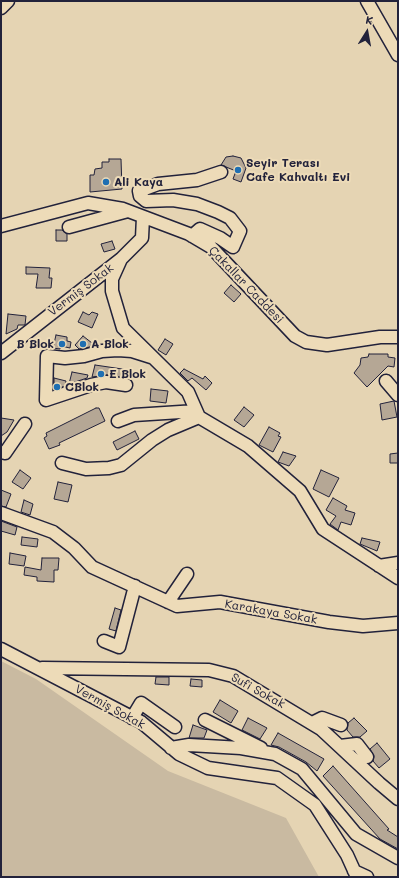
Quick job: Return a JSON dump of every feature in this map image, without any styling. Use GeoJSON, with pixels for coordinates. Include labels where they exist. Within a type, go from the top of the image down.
{"type":"FeatureCollection","features":[{"type":"Feature","properties":{"kind":"street"},"geometry":{"type":"LineString","coordinates":[[1,8],[8,1]]}},
{"type":"Feature","properties":{"kind":"street"},"geometry":{"type":"LineString","coordinates":[[367,1],[398,55]]}},
{"type":"Feature","properties":{"kind":"street"},"geometry":{"type":"LineString","coordinates":[[192,236],[200,229],[220,238],[233,247],[240,231],[230,218],[218,212],[197,204],[173,200],[146,201],[140,196],[140,191],[158,184],[197,180],[221,172]]}},
{"type":"Feature","properties":{"kind":"street","name":"Çakallar Caddesi"},"geometry":{"type":"LineString","coordinates":[[1,226],[88,203],[129,211],[192,236],[210,247],[295,336],[306,342],[327,345],[380,337],[398,337]]}},
{"type":"Feature","properties":{"kind":"street"},"geometry":{"type":"LineString","coordinates":[[69,227],[129,211]]}},
{"type":"Feature","properties":{"kind":"street","name":"Vermiş Sokak"},"geometry":{"type":"LineString","coordinates":[[1,353],[121,259],[142,238],[143,217]]}},
{"type":"Feature","properties":{"kind":"street"},"geometry":{"type":"LineString","coordinates":[[1,233],[13,223]]}},
{"type":"Feature","properties":{"kind":"street"},"geometry":{"type":"LineString","coordinates":[[121,259],[112,279],[112,291],[123,328],[188,392],[197,414]]}},
{"type":"Feature","properties":{"kind":"street"},"geometry":{"type":"LineString","coordinates":[[126,385],[106,382],[91,385],[46,400],[47,356],[65,358],[84,356],[102,351],[118,350],[132,351],[154,358]]}},
{"type":"Feature","properties":{"kind":"street"},"geometry":{"type":"LineString","coordinates":[[386,381],[398,395]]}},
{"type":"Feature","properties":{"kind":"street"},"geometry":{"type":"LineString","coordinates":[[118,421],[134,414],[197,414],[248,446],[300,491],[323,529],[398,578]]}},
{"type":"Feature","properties":{"kind":"street"},"geometry":{"type":"LineString","coordinates":[[62,463],[86,469],[109,468],[121,465],[152,440],[197,414]]}},
{"type":"Feature","properties":{"kind":"street"},"geometry":{"type":"LineString","coordinates":[[1,452],[5,453],[25,424]]}},
{"type":"Feature","properties":{"kind":"street","name":"Karakaya Sokak"},"geometry":{"type":"LineString","coordinates":[[1,513],[53,532],[74,548],[92,567],[177,606],[220,602],[322,621],[362,626],[398,623]]}},
{"type":"Feature","properties":{"kind":"street"},"geometry":{"type":"LineString","coordinates":[[378,566],[398,563]]}},
{"type":"Feature","properties":{"kind":"street"},"geometry":{"type":"LineString","coordinates":[[168,602],[186,574]]}},
{"type":"Feature","properties":{"kind":"street"},"geometry":{"type":"LineString","coordinates":[[104,641],[119,647],[135,586]]}},
{"type":"Feature","properties":{"kind":"street","name":"Vermiş Sokak"},"geometry":{"type":"LineString","coordinates":[[1,649],[141,722],[179,754],[208,768],[277,778],[316,805],[347,855],[356,874]]}},
{"type":"Feature","properties":{"kind":"street","name":"Sufi Sokak"},"geometry":{"type":"LineString","coordinates":[[36,668],[209,670],[233,676],[321,729],[379,784],[398,799]]}},
{"type":"Feature","properties":{"kind":"street"},"geometry":{"type":"LineString","coordinates":[[132,718],[141,703],[174,727]]}},
{"type":"Feature","properties":{"kind":"street"},"geometry":{"type":"LineString","coordinates":[[312,723],[322,718],[341,725]]}},
{"type":"Feature","properties":{"kind":"street"},"geometry":{"type":"LineString","coordinates":[[205,720],[275,754],[302,769],[356,834],[398,858]]}},
{"type":"Feature","properties":{"kind":"street"},"geometry":{"type":"LineString","coordinates":[[340,746],[357,744],[367,757]]}},
{"type":"Feature","properties":{"kind":"street"},"geometry":{"type":"LineString","coordinates":[[171,748],[189,745],[241,748],[275,754]]}},
{"type":"Feature","properties":{"kind":"street"},"geometry":{"type":"LineString","coordinates":[[356,874],[367,877]]}},
{"type":"Feature","properties":{"kind":"shaded area"},"geometry":{"type":"Polygon","coordinates":[[[1,661],[36,679],[168,771],[286,818],[319,877],[1,877],[1,661]]]}},
{"type":"Feature","properties":{"kind":"building","name":"Seyir Terası Cafe Kahvaltı Evi"},"geometry":{"type":"Polygon","coordinates":[[[233,156],[241,158],[246,168],[241,182],[233,179],[236,171],[221,165],[226,157],[233,156]]]}},
{"type":"Feature","properties":{"kind":"building","name":"Ali Kaya"},"geometry":{"type":"Polygon","coordinates":[[[109,159],[121,159],[122,189],[90,192],[90,175],[94,175],[95,169],[102,168],[102,162],[109,162],[109,159]]]}},
{"type":"Feature","properties":{"kind":"building"},"geometry":{"type":"Polygon","coordinates":[[[56,230],[62,230],[67,234],[67,241],[56,241],[56,230]]]}},
{"type":"Feature","properties":{"kind":"building"},"geometry":{"type":"Polygon","coordinates":[[[112,241],[115,249],[104,252],[101,244],[112,241]]]}},
{"type":"Feature","properties":{"kind":"building"},"geometry":{"type":"Polygon","coordinates":[[[26,267],[50,268],[49,278],[52,278],[51,288],[36,288],[38,274],[26,274],[26,267]]]}},
{"type":"Feature","properties":{"kind":"building"},"geometry":{"type":"Polygon","coordinates":[[[231,285],[241,294],[234,302],[224,293],[231,285]]]}},
{"type":"Feature","properties":{"kind":"building"},"geometry":{"type":"Polygon","coordinates":[[[83,312],[89,315],[92,312],[98,314],[92,328],[78,322],[83,312]]]}},
{"type":"Feature","properties":{"kind":"building"},"geometry":{"type":"Polygon","coordinates":[[[8,314],[26,316],[25,325],[18,325],[17,329],[6,334],[8,314]]]}},
{"type":"Feature","properties":{"kind":"building","name":"B Blok"},"geometry":{"type":"Polygon","coordinates":[[[56,335],[67,337],[67,341],[71,342],[70,348],[61,346],[60,349],[53,348],[56,335]]]}},
{"type":"Feature","properties":{"kind":"building","name":"A Blok"},"geometry":{"type":"Polygon","coordinates":[[[83,336],[92,343],[90,347],[79,349],[75,345],[83,336]]]}},
{"type":"Feature","properties":{"kind":"building"},"geometry":{"type":"Polygon","coordinates":[[[165,339],[173,344],[166,355],[158,350],[165,339]]]}},
{"type":"Feature","properties":{"kind":"building"},"geometry":{"type":"Polygon","coordinates":[[[369,354],[388,354],[388,357],[395,358],[394,367],[388,366],[367,387],[354,373],[360,365],[361,358],[368,357],[369,354]]]}},
{"type":"Feature","properties":{"kind":"building"},"geometry":{"type":"Polygon","coordinates":[[[95,365],[129,370],[128,374],[132,375],[131,380],[107,375],[92,377],[95,365]]]}},
{"type":"Feature","properties":{"kind":"building"},"geometry":{"type":"Polygon","coordinates":[[[184,369],[203,379],[205,376],[212,383],[206,390],[192,378],[188,381],[180,373],[184,369]]]}},
{"type":"Feature","properties":{"kind":"building"},"geometry":{"type":"Polygon","coordinates":[[[72,372],[88,375],[87,378],[69,384],[72,372]]]}},
{"type":"Feature","properties":{"kind":"building"},"geometry":{"type":"Polygon","coordinates":[[[54,378],[66,381],[65,386],[54,390],[54,378]]]}},
{"type":"Feature","properties":{"kind":"building"},"geometry":{"type":"Polygon","coordinates":[[[151,389],[168,391],[166,403],[150,401],[151,389]]]}},
{"type":"Feature","properties":{"kind":"building"},"geometry":{"type":"Polygon","coordinates":[[[394,401],[397,417],[382,420],[380,404],[394,401]]]}},
{"type":"Feature","properties":{"kind":"building"},"geometry":{"type":"Polygon","coordinates":[[[244,407],[254,415],[244,427],[234,420],[244,407]]]}},
{"type":"Feature","properties":{"kind":"building"},"geometry":{"type":"Polygon","coordinates":[[[96,408],[99,408],[105,421],[59,443],[60,445],[49,449],[44,438],[47,436],[46,433],[96,408]]]}},
{"type":"Feature","properties":{"kind":"building"},"geometry":{"type":"Polygon","coordinates":[[[1,418],[14,420],[7,432],[1,436],[1,418]]]}},
{"type":"Feature","properties":{"kind":"building"},"geometry":{"type":"Polygon","coordinates":[[[269,427],[280,433],[278,436],[281,437],[273,452],[259,445],[269,427]]]}},
{"type":"Feature","properties":{"kind":"building"},"geometry":{"type":"Polygon","coordinates":[[[135,431],[139,439],[117,450],[113,442],[135,431]]]}},
{"type":"Feature","properties":{"kind":"building"},"geometry":{"type":"Polygon","coordinates":[[[283,452],[296,456],[289,466],[278,462],[283,452]]]}},
{"type":"Feature","properties":{"kind":"building"},"geometry":{"type":"Polygon","coordinates":[[[398,453],[398,463],[390,463],[390,454],[398,453]]]}},
{"type":"Feature","properties":{"kind":"building"},"geometry":{"type":"Polygon","coordinates":[[[20,470],[31,478],[23,489],[12,482],[20,470]]]}},
{"type":"Feature","properties":{"kind":"building"},"geometry":{"type":"Polygon","coordinates":[[[321,470],[339,478],[329,497],[313,489],[321,470]]]}},
{"type":"Feature","properties":{"kind":"building"},"geometry":{"type":"Polygon","coordinates":[[[58,482],[72,485],[68,502],[54,499],[58,482]]]}},
{"type":"Feature","properties":{"kind":"building"},"geometry":{"type":"Polygon","coordinates":[[[1,490],[11,494],[6,507],[1,506],[1,490]]]}},
{"type":"Feature","properties":{"kind":"building"},"geometry":{"type":"Polygon","coordinates":[[[333,498],[347,506],[345,510],[355,513],[351,525],[341,522],[338,530],[330,524],[336,516],[326,510],[333,498]]]}},
{"type":"Feature","properties":{"kind":"building"},"geometry":{"type":"Polygon","coordinates":[[[24,500],[33,504],[30,515],[21,512],[24,500]]]}},
{"type":"Feature","properties":{"kind":"building"},"geometry":{"type":"Polygon","coordinates":[[[1,521],[17,527],[15,535],[1,531],[1,521]]]}},
{"type":"Feature","properties":{"kind":"building"},"geometry":{"type":"Polygon","coordinates":[[[22,537],[38,539],[37,547],[21,545],[22,537]]]}},
{"type":"Feature","properties":{"kind":"building"},"geometry":{"type":"Polygon","coordinates":[[[362,538],[380,542],[377,551],[360,544],[362,538]]]}},
{"type":"Feature","properties":{"kind":"building"},"geometry":{"type":"Polygon","coordinates":[[[10,553],[26,556],[24,566],[9,564],[10,553]]]}},
{"type":"Feature","properties":{"kind":"building"},"geometry":{"type":"Polygon","coordinates":[[[42,558],[59,558],[58,570],[54,570],[54,582],[37,581],[37,577],[24,575],[25,567],[41,570],[42,558]]]}},
{"type":"Feature","properties":{"kind":"building"},"geometry":{"type":"Polygon","coordinates":[[[115,608],[121,610],[116,631],[109,629],[115,608]]]}},
{"type":"Feature","properties":{"kind":"building"},"geometry":{"type":"Polygon","coordinates":[[[156,677],[169,677],[169,685],[155,684],[156,677]]]}},
{"type":"Feature","properties":{"kind":"building"},"geometry":{"type":"Polygon","coordinates":[[[191,679],[202,680],[202,687],[190,686],[191,679]]]}},
{"type":"Feature","properties":{"kind":"building"},"geometry":{"type":"Polygon","coordinates":[[[220,700],[238,711],[231,723],[213,712],[220,700]]]}},
{"type":"Feature","properties":{"kind":"building"},"geometry":{"type":"Polygon","coordinates":[[[248,718],[267,728],[260,739],[242,730],[248,718]]]}},
{"type":"Feature","properties":{"kind":"building"},"geometry":{"type":"Polygon","coordinates":[[[354,718],[367,731],[360,737],[353,737],[347,730],[348,723],[354,718]]]}},
{"type":"Feature","properties":{"kind":"building"},"geometry":{"type":"Polygon","coordinates":[[[193,725],[207,730],[204,738],[189,738],[193,725]]]}},
{"type":"Feature","properties":{"kind":"building"},"geometry":{"type":"Polygon","coordinates":[[[278,733],[324,759],[317,771],[306,762],[279,747],[271,745],[278,733]]]}},
{"type":"Feature","properties":{"kind":"building"},"geometry":{"type":"Polygon","coordinates":[[[377,743],[390,759],[379,768],[373,761],[374,756],[370,749],[377,743]]]}},
{"type":"Feature","properties":{"kind":"building"},"geometry":{"type":"Polygon","coordinates":[[[333,766],[389,829],[387,830],[398,837],[398,849],[380,839],[323,776],[333,766]]]}},
{"type":"Feature","properties":{"kind":"place","name":"Seyir Terası Cafe Kahvaltı Evi"},"geometry":{"type":"Point","coordinates":[238,170]}},
{"type":"Feature","properties":{"kind":"place","name":"Ali Kaya"},"geometry":{"type":"Point","coordinates":[106,182]}},
{"type":"Feature","properties":{"kind":"place","name":"B Blok"},"geometry":{"type":"Point","coordinates":[62,344]}},
{"type":"Feature","properties":{"kind":"place","name":"A Blok"},"geometry":{"type":"Point","coordinates":[83,344]}},
{"type":"Feature","properties":{"kind":"place","name":"E Blok"},"geometry":{"type":"Point","coordinates":[101,374]}},
{"type":"Feature","properties":{"kind":"place","name":"CBlok"},"geometry":{"type":"Point","coordinates":[57,387]}}]}
